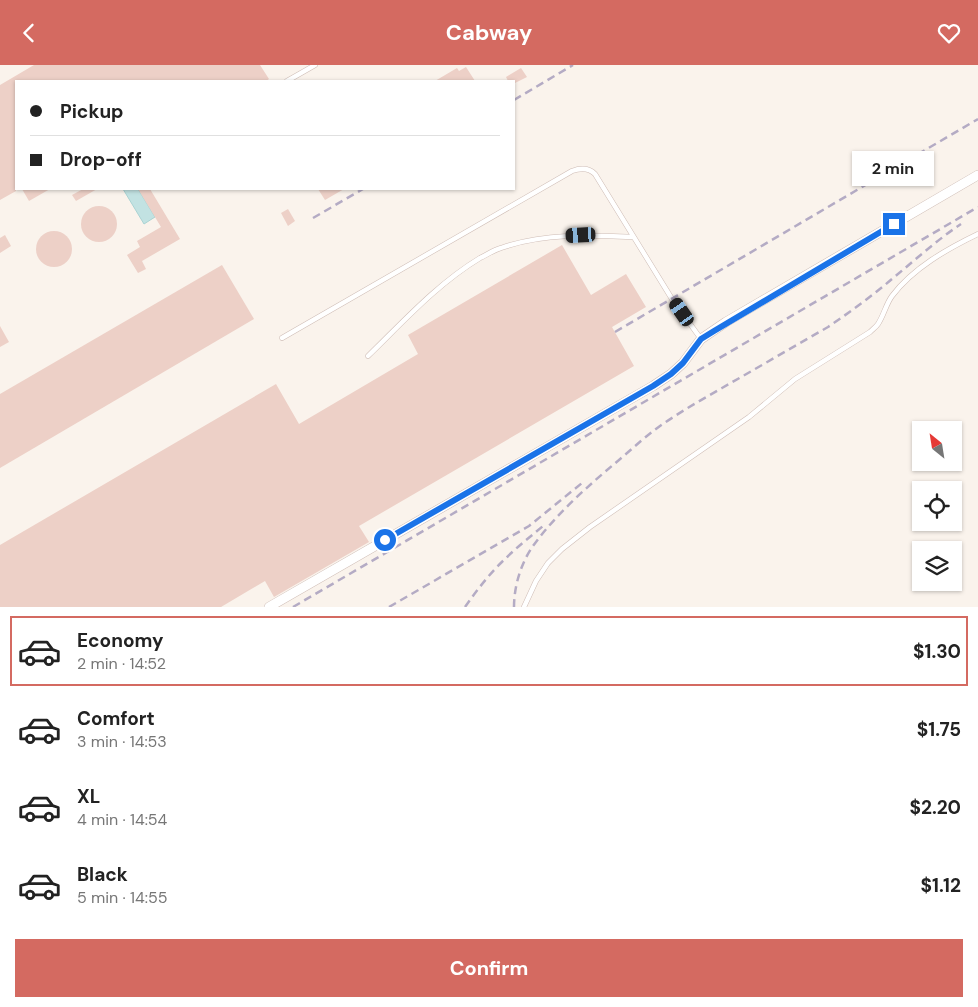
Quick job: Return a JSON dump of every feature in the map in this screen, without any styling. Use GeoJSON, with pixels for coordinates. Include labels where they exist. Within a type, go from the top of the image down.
{"type":"FeatureCollection","features":[{"type":"Feature","properties":{"kind":"street"},"geometry":{"type":"LineString","coordinates":[[269,607],[653,386],[683,363],[701,339],[978,175]]}},
{"type":"Feature","properties":{"kind":"lane"},"geometry":{"type":"LineString","coordinates":[[289,80],[316,65]]}},
{"type":"Feature","properties":{"kind":"lane"},"geometry":{"type":"LineString","coordinates":[[282,338],[578,169],[587,169],[595,174],[672,299],[701,339]]}},
{"type":"Feature","properties":{"kind":"lane"},"geometry":{"type":"LineString","coordinates":[[524,607],[536,581],[548,563],[562,549],[590,527],[749,417],[795,379],[870,332],[878,324],[890,298],[908,279],[940,255],[978,234]]}},
{"type":"Feature","properties":{"kind":"lane"},"geometry":{"type":"LineString","coordinates":[[368,356],[419,306],[456,274],[498,249],[512,244],[555,236],[633,237]]}},
{"type":"Feature","properties":{"kind":"water"},"geometry":{"type":"Polygon","coordinates":[[[124,190],[139,190],[155,217],[144,224],[124,190]]]}},
{"type":"Feature","properties":{"kind":"building"},"geometry":{"type":"Polygon","coordinates":[[[34,65],[260,65],[269,79],[15,80],[16,191],[0,200],[0,85],[34,65]]]}},
{"type":"Feature","properties":{"kind":"building"},"geometry":{"type":"Polygon","coordinates":[[[466,67],[474,80],[437,80],[457,68],[459,71],[466,67]]]}},
{"type":"Feature","properties":{"kind":"building"},"geometry":{"type":"Polygon","coordinates":[[[521,68],[527,77],[515,83],[515,80],[508,80],[506,77],[521,68]]]}},
{"type":"Feature","properties":{"kind":"building"},"geometry":{"type":"Polygon","coordinates":[[[23,190],[48,190],[29,201],[23,190]]]}},
{"type":"Feature","properties":{"kind":"building"},"geometry":{"type":"Polygon","coordinates":[[[81,190],[95,190],[76,201],[72,195],[81,190]]]}},
{"type":"Feature","properties":{"kind":"building"},"geometry":{"type":"Polygon","coordinates":[[[139,190],[151,190],[180,239],[142,261],[146,269],[138,273],[127,255],[140,247],[137,241],[161,227],[139,190]]]}},
{"type":"Feature","properties":{"kind":"building"},"geometry":{"type":"Polygon","coordinates":[[[319,190],[342,190],[325,200],[319,190]]]}},
{"type":"Feature","properties":{"kind":"building"},"geometry":{"type":"Polygon","coordinates":[[[99,206],[106,207],[112,211],[116,217],[116,231],[112,237],[106,241],[99,242],[92,241],[86,237],[82,231],[81,224],[82,217],[86,211],[92,207],[99,206]]]}},
{"type":"Feature","properties":{"kind":"building"},"geometry":{"type":"Polygon","coordinates":[[[288,209],[295,221],[288,226],[281,213],[288,209]]]}},
{"type":"Feature","properties":{"kind":"building"},"geometry":{"type":"Polygon","coordinates":[[[54,231],[61,232],[67,236],[71,242],[71,256],[67,262],[61,266],[54,267],[47,266],[41,262],[37,256],[36,249],[37,242],[41,236],[47,232],[54,231]]]}},
{"type":"Feature","properties":{"kind":"building"},"geometry":{"type":"Polygon","coordinates":[[[5,235],[11,246],[0,253],[0,238],[5,235]]]}},
{"type":"Feature","properties":{"kind":"building"},"geometry":{"type":"Polygon","coordinates":[[[562,245],[591,295],[626,274],[646,307],[612,327],[634,366],[359,526],[369,542],[274,597],[265,581],[221,607],[0,607],[0,545],[276,384],[299,424],[418,354],[408,335],[562,245]]]}},
{"type":"Feature","properties":{"kind":"building"},"geometry":{"type":"Polygon","coordinates":[[[222,265],[254,319],[0,468],[0,394],[222,265]]]}},
{"type":"Feature","properties":{"kind":"building"},"geometry":{"type":"Polygon","coordinates":[[[0,326],[9,342],[0,347],[0,326]]]}},
{"type":"Feature","properties":{"kind":"railway"},"geometry":{"type":"LineString","coordinates":[[515,99],[573,65]]}},
{"type":"Feature","properties":{"kind":"railway"},"geometry":{"type":"LineString","coordinates":[[615,332],[978,119]]}},
{"type":"Feature","properties":{"kind":"railway"},"geometry":{"type":"LineString","coordinates":[[313,218],[361,190]]}},
{"type":"Feature","properties":{"kind":"railway"},"geometry":{"type":"LineString","coordinates":[[293,607],[978,207]]}},
{"type":"Feature","properties":{"kind":"railway"},"geometry":{"type":"LineString","coordinates":[[514,607],[519,575],[533,546],[573,500],[596,479],[660,426],[828,327],[869,298],[961,224]]}},
{"type":"Feature","properties":{"kind":"railway"},"geometry":{"type":"LineString","coordinates":[[389,607],[529,526],[582,483]]}},
{"type":"Feature","properties":{"kind":"railway"},"geometry":{"type":"LineString","coordinates":[[465,607],[499,564],[543,526]]}},
{"type":"Feature","properties":{"kind":"route"},"geometry":{"type":"LineString","coordinates":[[385,540],[653,386],[683,363],[701,339],[894,224]]}}]}
